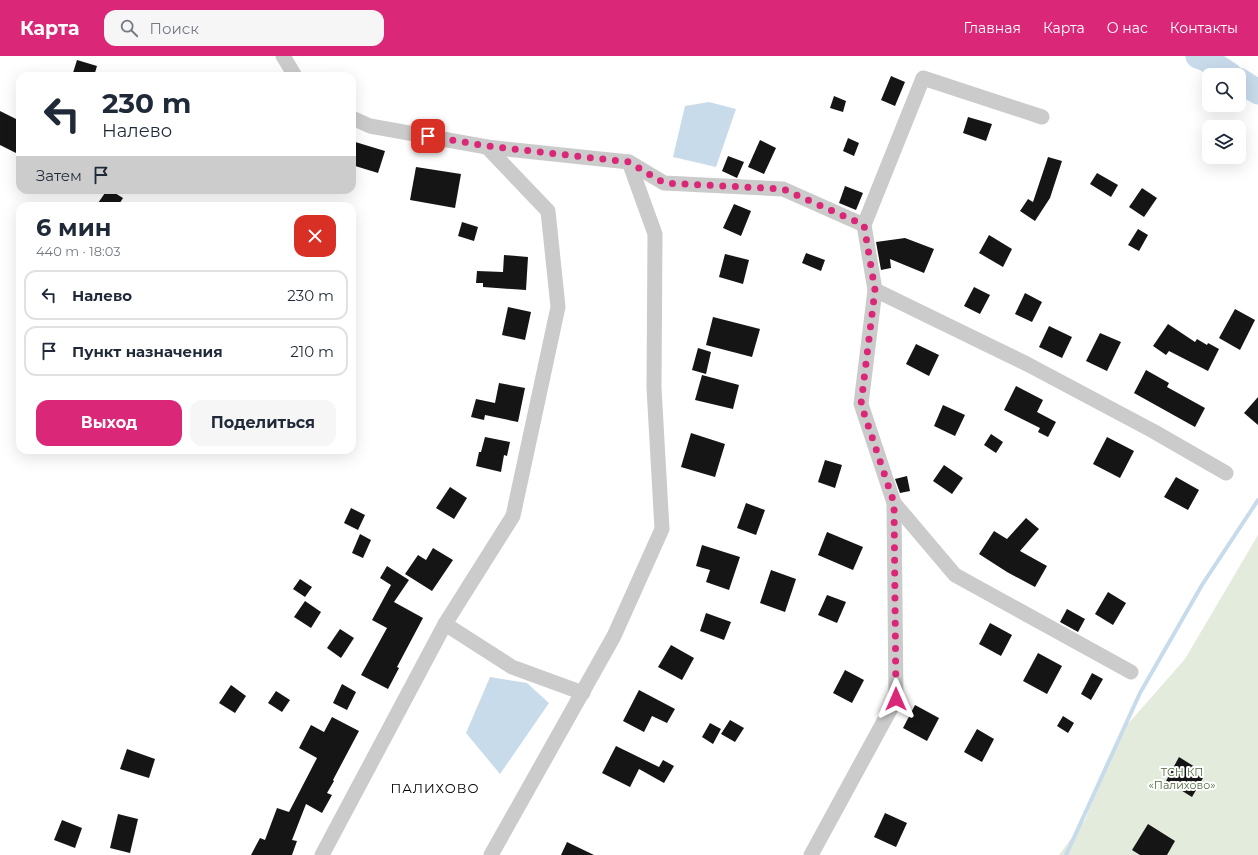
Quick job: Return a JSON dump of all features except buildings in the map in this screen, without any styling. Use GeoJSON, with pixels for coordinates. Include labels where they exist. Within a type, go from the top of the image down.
{"type":"FeatureCollection","features":[{"type":"Feature","properties":{"kind":"street"},"geometry":{"type":"LineString","coordinates":[[282,56],[292,72]]}},
{"type":"Feature","properties":{"kind":"street"},"geometry":{"type":"LineString","coordinates":[[811,855],[896,699],[894,503],[861,404],[875,290],[864,225],[923,78],[1042,117]]}},
{"type":"Feature","properties":{"kind":"street"},"geometry":{"type":"LineString","coordinates":[[356,120],[370,126],[487,146],[629,162],[664,183],[783,189],[864,225]]}},
{"type":"Feature","properties":{"kind":"street"},"geometry":{"type":"LineString","coordinates":[[322,855],[445,624],[513,516],[558,307],[548,211],[487,146]]}},
{"type":"Feature","properties":{"kind":"street"},"geometry":{"type":"LineString","coordinates":[[491,855],[614,636],[662,529],[654,388],[655,234],[629,162]]}},
{"type":"Feature","properties":{"kind":"street"},"geometry":{"type":"LineString","coordinates":[[875,290],[1027,364],[1153,431],[1226,473]]}},
{"type":"Feature","properties":{"kind":"street"},"geometry":{"type":"LineString","coordinates":[[894,503],[955,575],[1131,672]]}},
{"type":"Feature","properties":{"kind":"street"},"geometry":{"type":"LineString","coordinates":[[445,624],[512,667],[583,693]]}},
{"type":"Feature","properties":{"kind":"green space","name":"ТСН КП «Палихово»"},"geometry":{"type":"Polygon","coordinates":[[[1258,535],[1258,855],[1059,855],[1085,820],[1120,733],[1185,659],[1258,535]]]}},
{"type":"Feature","properties":{"kind":"water"},"geometry":{"type":"Polygon","coordinates":[[[709,102],[736,109],[716,167],[673,157],[685,106],[709,102]]]}},
{"type":"Feature","properties":{"kind":"water"},"geometry":{"type":"Polygon","coordinates":[[[490,677],[527,683],[549,703],[500,774],[466,733],[490,677]]]}},
{"type":"Feature","properties":{"kind":"waterway"},"geometry":{"type":"LineString","coordinates":[[1198,56],[1206,59],[1220,68]]}},
{"type":"Feature","properties":{"kind":"waterway"},"geometry":{"type":"LineString","coordinates":[[1246,84],[1258,92]]}},
{"type":"Feature","properties":{"kind":"waterway"},"geometry":{"type":"LineString","coordinates":[[1066,855],[1140,693],[1202,585],[1258,500]]}},
{"type":"Feature","properties":{"kind":"district","name":"ПАЛИХОВО"},"geometry":{"type":"Point","coordinates":[435,788]}},
{"type":"Feature","properties":{"kind":"route"},"geometry":{"type":"LineString","coordinates":[[428,136],[487,146],[629,162],[664,183],[783,189],[864,225],[875,290],[861,404],[894,503],[896,699]]}}]}
